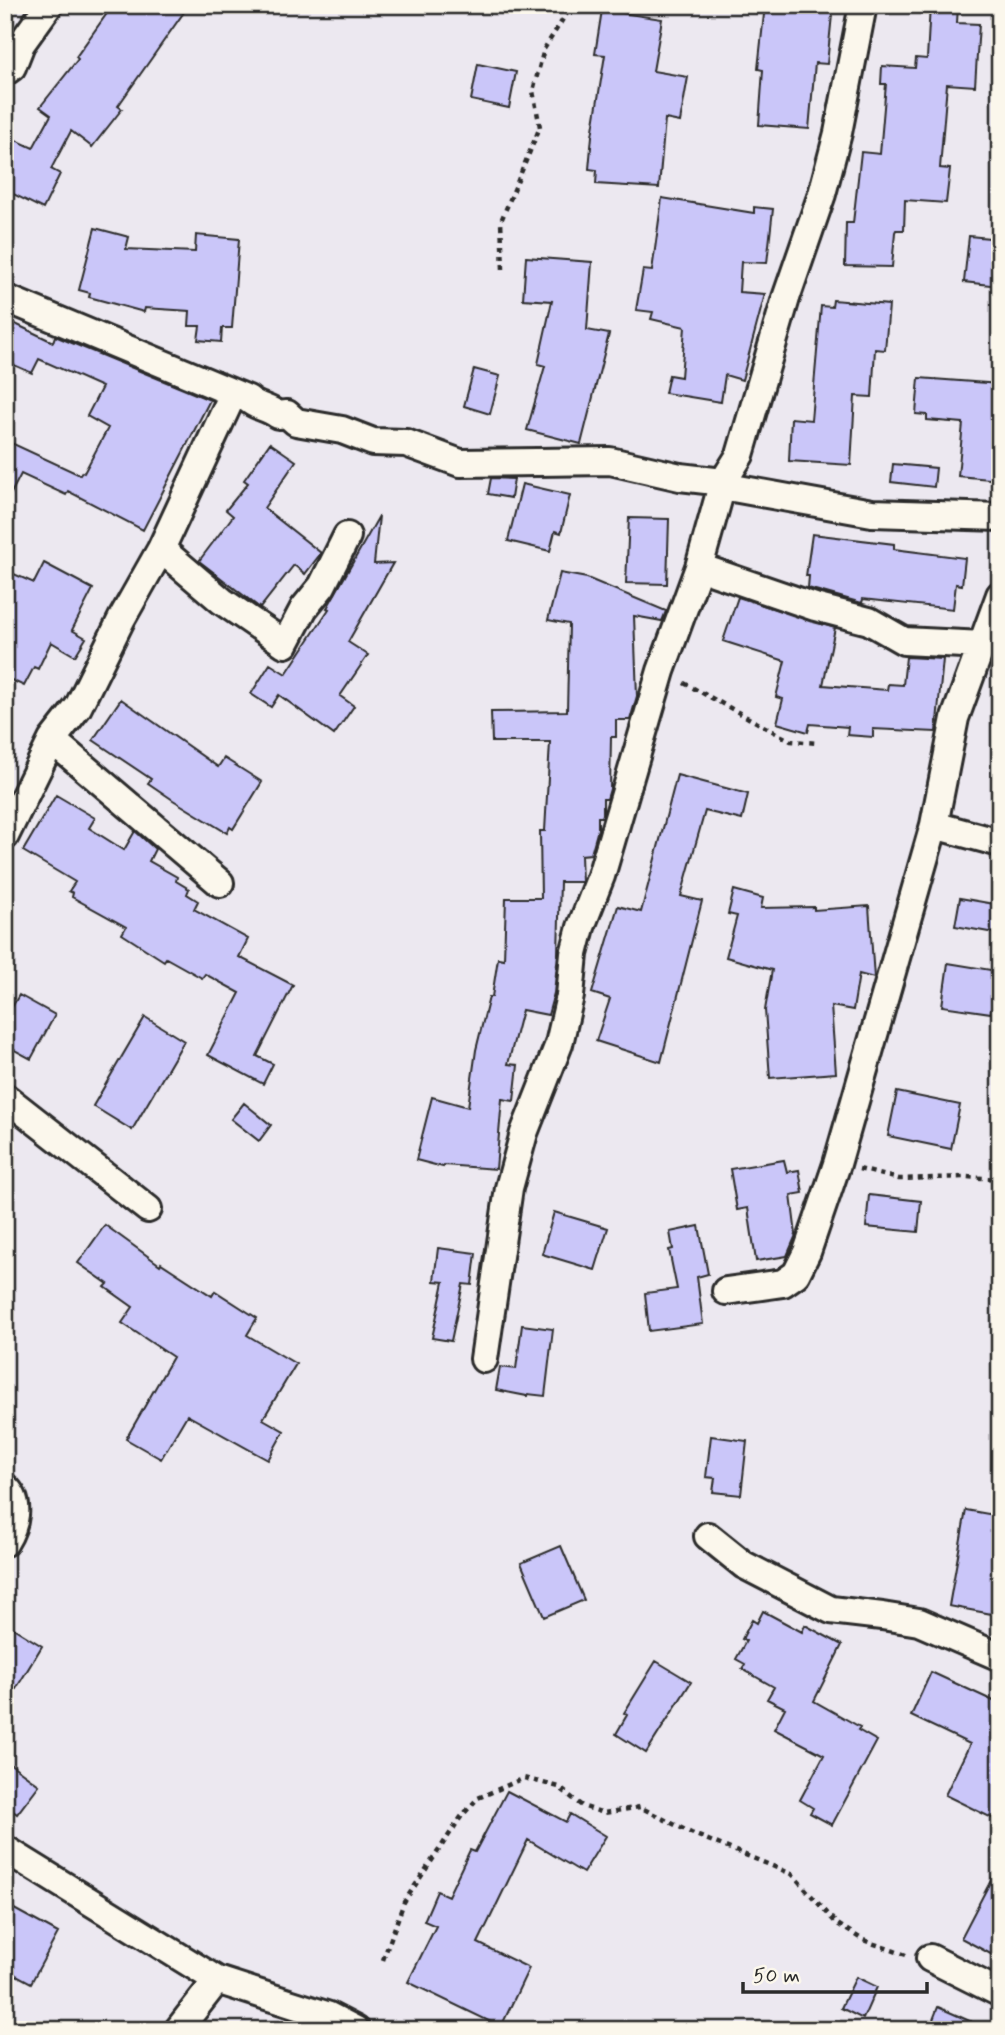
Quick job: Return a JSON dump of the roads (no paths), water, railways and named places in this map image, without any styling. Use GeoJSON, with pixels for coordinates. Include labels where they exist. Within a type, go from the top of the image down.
{"type":"FeatureCollection","features":[{"type":"Feature","properties":{"kind":"street"},"geometry":{"type":"LineString","coordinates":[[5,72],[12,67],[21,44],[49,5]]}},
{"type":"Feature","properties":{"kind":"street"},"geometry":{"type":"LineString","coordinates":[[484,1359],[509,1188],[524,1133],[559,1044],[581,927],[601,876],[661,671],[699,567],[723,482],[740,455],[786,298],[822,194],[838,133],[863,5]]}},
{"type":"Feature","properties":{"kind":"street"},"geometry":{"type":"LineString","coordinates":[[5,298],[248,399],[254,405],[266,407],[278,415],[287,414],[296,422],[342,430],[373,442],[406,443],[460,463],[610,461],[680,477],[723,482],[733,488],[872,513],[1000,517]]}},
{"type":"Feature","properties":{"kind":"street"},"geometry":{"type":"LineString","coordinates":[[5,836],[52,740],[78,707],[122,618],[161,549],[233,394]]}},
{"type":"Feature","properties":{"kind":"street"},"geometry":{"type":"LineString","coordinates":[[161,549],[222,601],[285,644],[304,608],[322,586],[347,536]]}},
{"type":"Feature","properties":{"kind":"street"},"geometry":{"type":"LineString","coordinates":[[699,567],[815,607],[869,621],[904,641],[983,645]]}},
{"type":"Feature","properties":{"kind":"street"},"geometry":{"type":"LineString","coordinates":[[726,1291],[783,1283],[796,1274],[807,1252],[837,1164],[934,825],[955,718],[1000,595]]}},
{"type":"Feature","properties":{"kind":"street"},"geometry":{"type":"LineString","coordinates":[[52,740],[220,883]]}},
{"type":"Feature","properties":{"kind":"street"},"geometry":{"type":"LineString","coordinates":[[934,825],[1000,843]]}},
{"type":"Feature","properties":{"kind":"street"},"geometry":{"type":"LineString","coordinates":[[5,1097],[148,1209]]}},
{"type":"Feature","properties":{"kind":"street"},"geometry":{"type":"LineString","coordinates":[[5,1488],[10,1491],[15,1503],[16,1516],[5,1542]]}},
{"type":"Feature","properties":{"kind":"street"},"geometry":{"type":"LineString","coordinates":[[708,1536],[744,1565],[831,1610],[919,1622],[1000,1657]]}},
{"type":"Feature","properties":{"kind":"street"},"geometry":{"type":"LineString","coordinates":[[5,1849],[217,1980],[329,2016],[356,2030]]}},
{"type":"Feature","properties":{"kind":"street"},"geometry":{"type":"LineString","coordinates":[[921,1957],[1000,1993]]}},
{"type":"Feature","properties":{"kind":"street"},"geometry":{"type":"LineString","coordinates":[[178,2030],[217,1980]]}}]}
